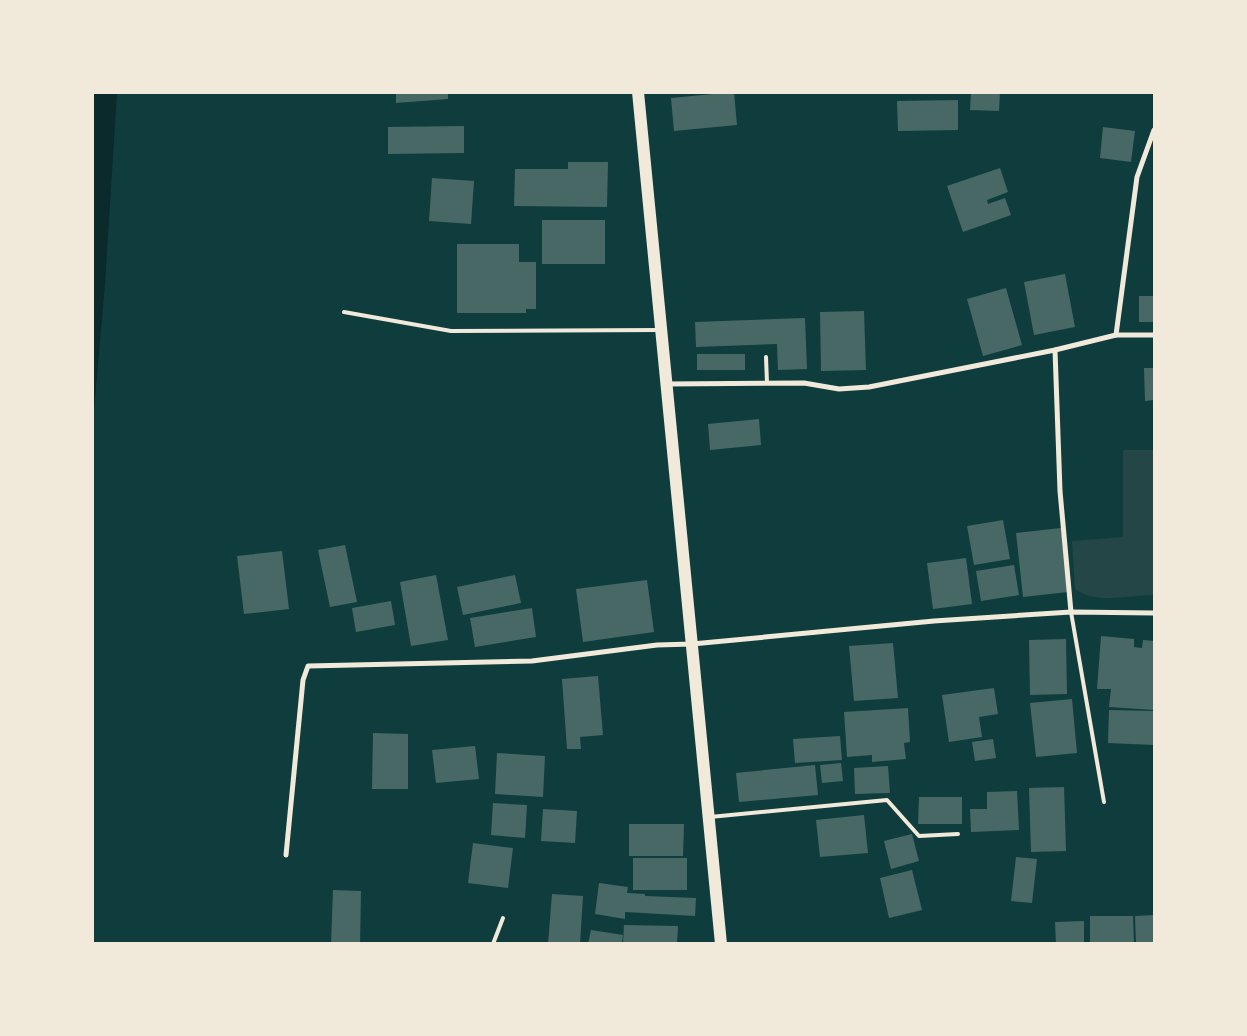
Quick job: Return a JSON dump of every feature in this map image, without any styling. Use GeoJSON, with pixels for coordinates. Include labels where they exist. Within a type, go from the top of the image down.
{"type":"FeatureCollection","features":[{"type":"Feature","properties":{"kind":"main road"},"geometry":{"type":"LineString","coordinates":[[638,92],[710,816],[720,944]]}},
{"type":"Feature","properties":{"kind":"street"},"geometry":{"type":"LineString","coordinates":[[1116,334],[1137,177],[1154,130]]}},
{"type":"Feature","properties":{"kind":"street"},"geometry":{"type":"LineString","coordinates":[[667,384],[804,383],[839,389],[869,387],[1055,350],[1116,334],[1154,335]]}},
{"type":"Feature","properties":{"kind":"street"},"geometry":{"type":"LineString","coordinates":[[1055,350],[1060,491],[1071,612]]}},
{"type":"Feature","properties":{"kind":"street"},"geometry":{"type":"LineString","coordinates":[[286,855],[303,680],[308,666],[532,661],[657,644],[692,644],[934,621],[1071,612],[1154,613]]}},
{"type":"Feature","properties":{"kind":"lane"},"geometry":{"type":"LineString","coordinates":[[344,312],[451,331],[662,330]]}},
{"type":"Feature","properties":{"kind":"lane"},"geometry":{"type":"LineString","coordinates":[[766,357],[767,383]]}},
{"type":"Feature","properties":{"kind":"lane"},"geometry":{"type":"LineString","coordinates":[[1071,612],[1104,802]]}},
{"type":"Feature","properties":{"kind":"lane"},"geometry":{"type":"LineString","coordinates":[[710,816],[887,800],[919,836],[958,834]]}},
{"type":"Feature","properties":{"kind":"lane"},"geometry":{"type":"LineString","coordinates":[[493,944],[502,918]]}},
{"type":"Feature","properties":{"kind":"shaded area"},"geometry":{"type":"Polygon","coordinates":[[[93,92],[117,93],[105,284],[93,422],[93,92]]]}},
{"type":"Feature","properties":{"kind":"shaded area"},"geometry":{"type":"Polygon","coordinates":[[[1123,450],[1154,450],[1154,595],[1113,598],[1093,597],[1075,589],[1072,541],[1123,537],[1123,450]]]}},
{"type":"Feature","properties":{"kind":"building"},"geometry":{"type":"Polygon","coordinates":[[[396,92],[448,92],[448,99],[396,103],[396,92]]]}},
{"type":"Feature","properties":{"kind":"building"},"geometry":{"type":"Polygon","coordinates":[[[734,92],[737,125],[674,131],[671,98],[734,92]]]}},
{"type":"Feature","properties":{"kind":"building"},"geometry":{"type":"Polygon","coordinates":[[[971,92],[1000,92],[999,111],[970,110],[971,92]]]}},
{"type":"Feature","properties":{"kind":"building"},"geometry":{"type":"Polygon","coordinates":[[[958,100],[958,130],[898,131],[897,101],[958,100]]]}},
{"type":"Feature","properties":{"kind":"building"},"geometry":{"type":"Polygon","coordinates":[[[464,126],[464,153],[388,154],[388,127],[464,126]]]}},
{"type":"Feature","properties":{"kind":"building"},"geometry":{"type":"Polygon","coordinates":[[[1103,127],[1135,131],[1131,162],[1100,158],[1103,127]]]}},
{"type":"Feature","properties":{"kind":"building"},"geometry":{"type":"Polygon","coordinates":[[[568,162],[608,162],[607,207],[514,206],[515,169],[568,169],[568,162]]]}},
{"type":"Feature","properties":{"kind":"building"},"geometry":{"type":"Polygon","coordinates":[[[1000,168],[1008,192],[987,200],[988,204],[1005,198],[1011,215],[963,232],[947,186],[1000,168]]]}},
{"type":"Feature","properties":{"kind":"building"},"geometry":{"type":"Polygon","coordinates":[[[432,178],[474,181],[471,224],[429,221],[432,178]]]}},
{"type":"Feature","properties":{"kind":"building"},"geometry":{"type":"Polygon","coordinates":[[[542,220],[605,220],[605,264],[542,264],[542,220]]]}},
{"type":"Feature","properties":{"kind":"building"},"geometry":{"type":"Polygon","coordinates":[[[457,244],[519,244],[519,262],[536,262],[536,309],[526,309],[526,313],[457,313],[457,244]]]}},
{"type":"Feature","properties":{"kind":"building"},"geometry":{"type":"Polygon","coordinates":[[[1065,274],[1075,327],[1034,335],[1024,282],[1065,274]]]}},
{"type":"Feature","properties":{"kind":"building"},"geometry":{"type":"Polygon","coordinates":[[[1006,288],[1022,345],[983,356],[967,299],[1006,288]]]}},
{"type":"Feature","properties":{"kind":"building"},"geometry":{"type":"Polygon","coordinates":[[[1139,296],[1154,296],[1154,322],[1139,322],[1139,296]]]}},
{"type":"Feature","properties":{"kind":"building"},"geometry":{"type":"Polygon","coordinates":[[[864,311],[866,370],[821,371],[820,312],[864,311]]]}},
{"type":"Feature","properties":{"kind":"building"},"geometry":{"type":"Polygon","coordinates":[[[805,318],[807,369],[778,370],[777,344],[696,347],[695,322],[805,318]]]}},
{"type":"Feature","properties":{"kind":"building"},"geometry":{"type":"Polygon","coordinates":[[[697,354],[745,354],[745,370],[697,370],[697,354]]]}},
{"type":"Feature","properties":{"kind":"building"},"geometry":{"type":"Polygon","coordinates":[[[1144,368],[1154,368],[1154,400],[1145,401],[1144,368]]]}},
{"type":"Feature","properties":{"kind":"building"},"geometry":{"type":"Polygon","coordinates":[[[759,419],[761,445],[710,450],[708,424],[759,419]]]}},
{"type":"Feature","properties":{"kind":"building"},"geometry":{"type":"Polygon","coordinates":[[[1003,520],[1010,559],[974,565],[967,526],[1003,520]]]}},
{"type":"Feature","properties":{"kind":"building"},"geometry":{"type":"Polygon","coordinates":[[[1061,528],[1068,592],[1023,597],[1016,533],[1061,528]]]}},
{"type":"Feature","properties":{"kind":"building"},"geometry":{"type":"Polygon","coordinates":[[[345,545],[357,602],[330,607],[318,550],[345,545]]]}},
{"type":"Feature","properties":{"kind":"building"},"geometry":{"type":"Polygon","coordinates":[[[282,551],[289,609],[244,614],[237,556],[282,551]]]}},
{"type":"Feature","properties":{"kind":"building"},"geometry":{"type":"Polygon","coordinates":[[[966,558],[972,604],[933,609],[927,563],[966,558]]]}},
{"type":"Feature","properties":{"kind":"building"},"geometry":{"type":"Polygon","coordinates":[[[1014,565],[1019,595],[981,601],[976,571],[1014,565]]]}},
{"type":"Feature","properties":{"kind":"building"},"geometry":{"type":"Polygon","coordinates":[[[436,575],[448,640],[411,646],[400,582],[436,575]]]}},
{"type":"Feature","properties":{"kind":"building"},"geometry":{"type":"Polygon","coordinates":[[[515,575],[521,603],[463,615],[457,587],[515,575]]]}},
{"type":"Feature","properties":{"kind":"building"},"geometry":{"type":"Polygon","coordinates":[[[647,580],[654,632],[583,642],[576,589],[647,580]]]}},
{"type":"Feature","properties":{"kind":"building"},"geometry":{"type":"Polygon","coordinates":[[[391,601],[395,625],[356,632],[352,608],[391,601]]]}},
{"type":"Feature","properties":{"kind":"building"},"geometry":{"type":"Polygon","coordinates":[[[532,608],[536,637],[475,647],[470,618],[532,608]]]}},
{"type":"Feature","properties":{"kind":"building"},"geometry":{"type":"Polygon","coordinates":[[[1101,636],[1134,639],[1134,647],[1142,648],[1143,640],[1154,641],[1154,710],[1109,707],[1111,689],[1097,689],[1101,636]]]}},
{"type":"Feature","properties":{"kind":"building"},"geometry":{"type":"Polygon","coordinates":[[[1066,639],[1067,694],[1030,695],[1029,640],[1066,639]]]}},
{"type":"Feature","properties":{"kind":"building"},"geometry":{"type":"Polygon","coordinates":[[[893,643],[898,698],[854,701],[849,646],[893,643]]]}},
{"type":"Feature","properties":{"kind":"building"},"geometry":{"type":"Polygon","coordinates":[[[598,676],[603,735],[580,737],[581,749],[567,749],[562,679],[598,676]]]}},
{"type":"Feature","properties":{"kind":"building"},"geometry":{"type":"Polygon","coordinates":[[[994,688],[998,714],[979,717],[982,737],[949,742],[942,695],[994,688]]]}},
{"type":"Feature","properties":{"kind":"building"},"geometry":{"type":"Polygon","coordinates":[[[1072,699],[1077,753],[1036,757],[1030,703],[1072,699]]]}},
{"type":"Feature","properties":{"kind":"building"},"geometry":{"type":"Polygon","coordinates":[[[908,708],[910,742],[904,743],[906,759],[872,762],[872,755],[847,757],[844,712],[908,708]]]}},
{"type":"Feature","properties":{"kind":"building"},"geometry":{"type":"Polygon","coordinates":[[[1109,710],[1154,711],[1154,745],[1108,743],[1109,710]]]}},
{"type":"Feature","properties":{"kind":"building"},"geometry":{"type":"Polygon","coordinates":[[[373,733],[408,734],[408,789],[372,789],[373,733]]]}},
{"type":"Feature","properties":{"kind":"building"},"geometry":{"type":"Polygon","coordinates":[[[840,736],[842,760],[795,763],[793,739],[840,736]]]}},
{"type":"Feature","properties":{"kind":"building"},"geometry":{"type":"Polygon","coordinates":[[[993,739],[996,758],[975,761],[972,742],[993,739]]]}},
{"type":"Feature","properties":{"kind":"building"},"geometry":{"type":"Polygon","coordinates":[[[475,746],[479,779],[436,783],[432,750],[475,746]]]}},
{"type":"Feature","properties":{"kind":"building"},"geometry":{"type":"Polygon","coordinates":[[[497,753],[545,756],[543,797],[495,794],[497,753]]]}},
{"type":"Feature","properties":{"kind":"building"},"geometry":{"type":"Polygon","coordinates":[[[841,763],[843,781],[822,783],[820,765],[841,763]]]}},
{"type":"Feature","properties":{"kind":"building"},"geometry":{"type":"Polygon","coordinates":[[[815,765],[818,795],[739,802],[736,773],[815,765]]]}},
{"type":"Feature","properties":{"kind":"building"},"geometry":{"type":"Polygon","coordinates":[[[888,766],[890,793],[855,794],[854,768],[888,766]]]}},
{"type":"Feature","properties":{"kind":"building"},"geometry":{"type":"Polygon","coordinates":[[[1064,787],[1066,851],[1031,852],[1029,788],[1064,787]]]}},
{"type":"Feature","properties":{"kind":"building"},"geometry":{"type":"Polygon","coordinates":[[[1017,791],[1019,830],[971,832],[970,809],[987,809],[987,792],[1017,791]]]}},
{"type":"Feature","properties":{"kind":"building"},"geometry":{"type":"Polygon","coordinates":[[[919,797],[962,797],[962,824],[918,824],[919,797]]]}},
{"type":"Feature","properties":{"kind":"building"},"geometry":{"type":"Polygon","coordinates":[[[493,803],[527,805],[525,838],[491,835],[493,803]]]}},
{"type":"Feature","properties":{"kind":"building"},"geometry":{"type":"Polygon","coordinates":[[[543,809],[577,811],[575,843],[541,841],[543,809]]]}},
{"type":"Feature","properties":{"kind":"building"},"geometry":{"type":"Polygon","coordinates":[[[864,815],[868,853],[820,857],[816,820],[864,815]]]}},
{"type":"Feature","properties":{"kind":"building"},"geometry":{"type":"Polygon","coordinates":[[[629,824],[684,824],[683,856],[629,856],[629,824]]]}},
{"type":"Feature","properties":{"kind":"building"},"geometry":{"type":"Polygon","coordinates":[[[912,834],[919,861],[891,869],[884,841],[912,834]]]}},
{"type":"Feature","properties":{"kind":"building"},"geometry":{"type":"Polygon","coordinates":[[[473,843],[513,848],[508,888],[468,883],[473,843]]]}},
{"type":"Feature","properties":{"kind":"building"},"geometry":{"type":"Polygon","coordinates":[[[1016,857],[1037,859],[1032,903],[1011,901],[1016,857]]]}},
{"type":"Feature","properties":{"kind":"building"},"geometry":{"type":"Polygon","coordinates":[[[633,858],[687,858],[687,890],[633,890],[633,858]]]}},
{"type":"Feature","properties":{"kind":"building"},"geometry":{"type":"Polygon","coordinates":[[[912,870],[922,910],[889,918],[880,878],[912,870]]]}},
{"type":"Feature","properties":{"kind":"building"},"geometry":{"type":"Polygon","coordinates":[[[599,883],[628,887],[627,893],[645,894],[645,896],[696,898],[695,916],[625,912],[625,919],[595,914],[599,883]]]}},
{"type":"Feature","properties":{"kind":"building"},"geometry":{"type":"Polygon","coordinates":[[[333,890],[361,891],[360,944],[331,944],[333,890]]]}},
{"type":"Feature","properties":{"kind":"building"},"geometry":{"type":"Polygon","coordinates":[[[552,894],[583,896],[580,944],[548,944],[552,894]]]}},
{"type":"Feature","properties":{"kind":"building"},"geometry":{"type":"Polygon","coordinates":[[[1154,915],[1154,944],[1136,944],[1135,916],[1154,915]]]}},
{"type":"Feature","properties":{"kind":"building"},"geometry":{"type":"Polygon","coordinates":[[[1090,916],[1133,916],[1134,944],[1090,944],[1090,916]]]}},
{"type":"Feature","properties":{"kind":"building"},"geometry":{"type":"Polygon","coordinates":[[[1084,921],[1084,944],[1056,944],[1055,922],[1084,921]]]}},
{"type":"Feature","properties":{"kind":"building"},"geometry":{"type":"Polygon","coordinates":[[[624,925],[678,926],[677,944],[623,944],[624,925]]]}},
{"type":"Feature","properties":{"kind":"building"},"geometry":{"type":"Polygon","coordinates":[[[591,930],[623,935],[622,944],[588,944],[591,930]]]}}]}
